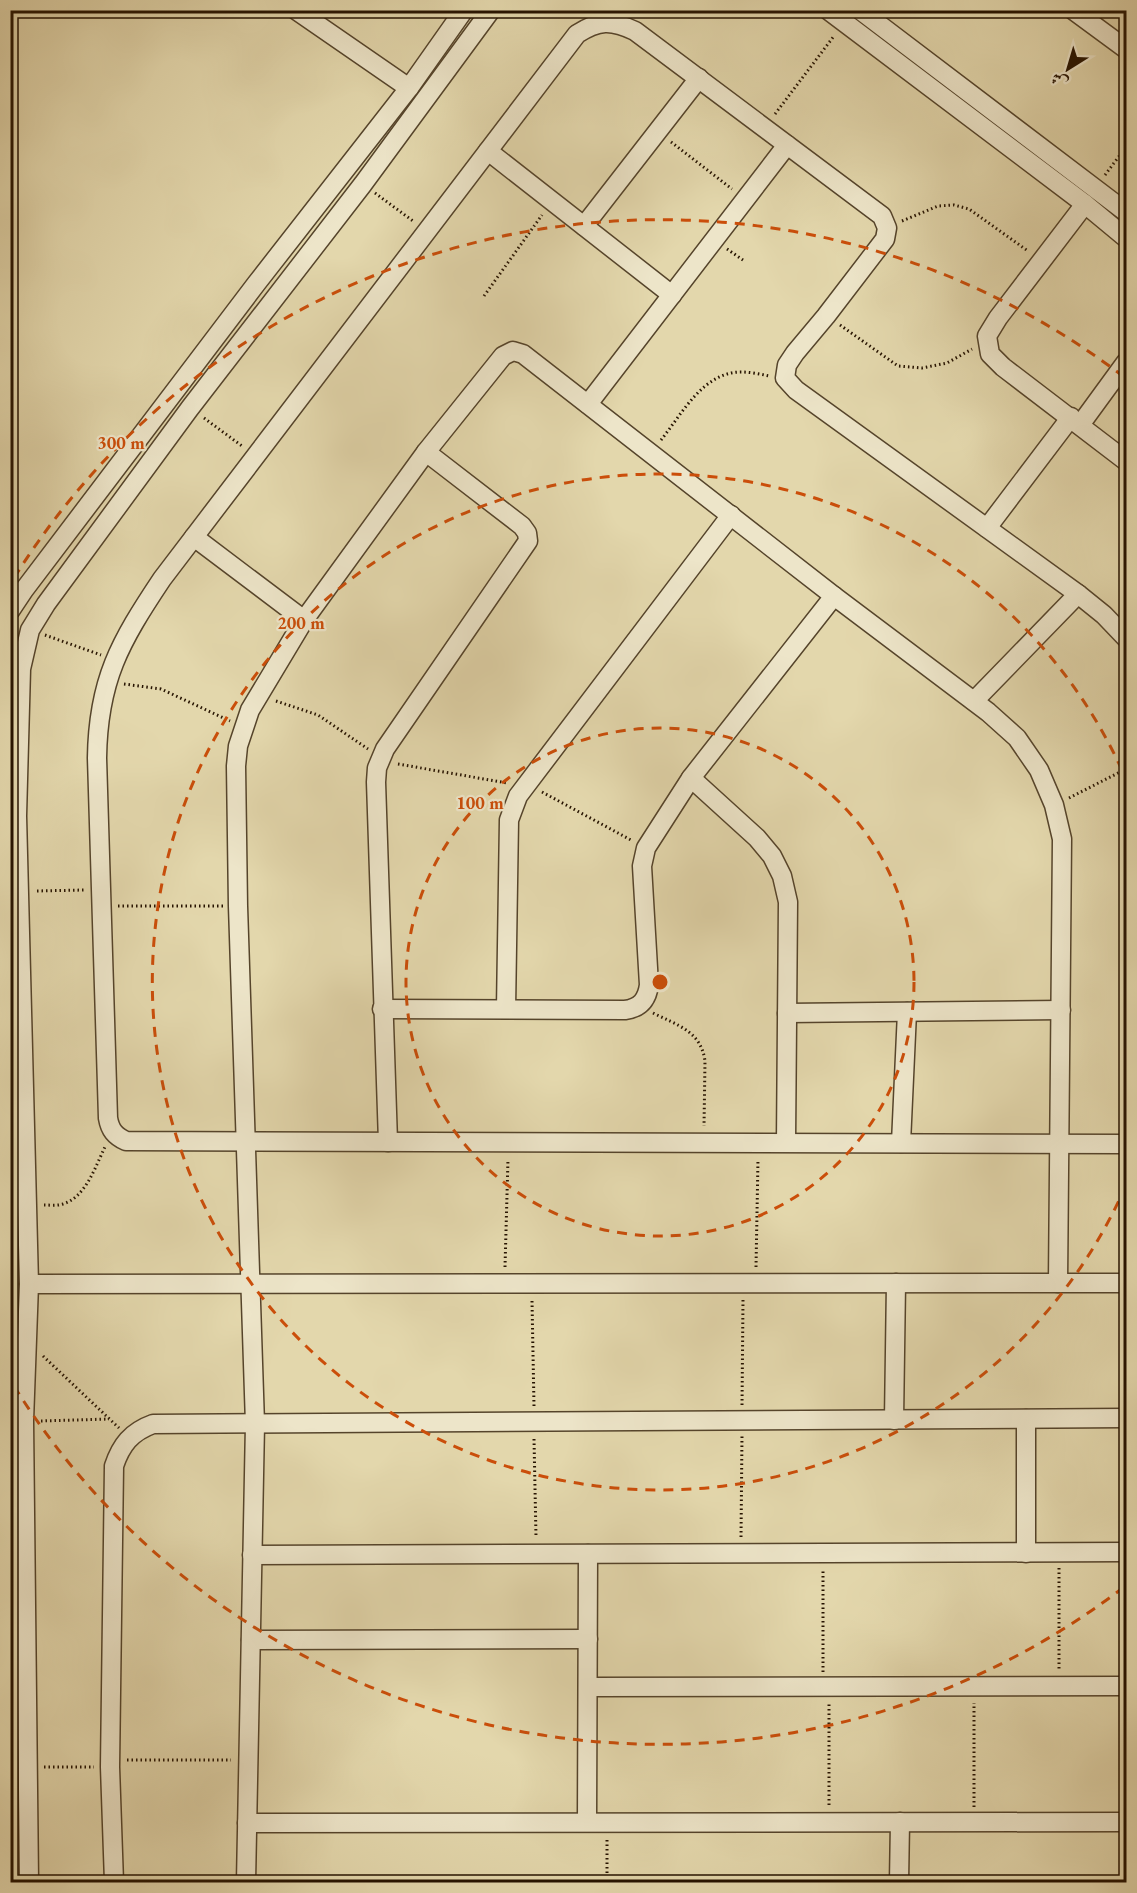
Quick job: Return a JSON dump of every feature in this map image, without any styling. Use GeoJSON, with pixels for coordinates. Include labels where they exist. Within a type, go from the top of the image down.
{"type":"FeatureCollection","features":[{"type":"Feature","properties":{"kind":"street"},"geometry":{"type":"LineString","coordinates":[[296,10],[409,88]]}},
{"type":"Feature","properties":{"kind":"street"},"geometry":{"type":"LineString","coordinates":[[10,611],[249,293],[409,88],[464,10]]}},
{"type":"Feature","properties":{"kind":"street"},"geometry":{"type":"LineString","coordinates":[[29,1882],[24,1421],[29,1284],[17,816],[22,637],[190,408],[363,184],[491,10]]}},
{"type":"Feature","properties":{"kind":"street"},"geometry":{"type":"LineString","coordinates":[[828,10],[1085,204],[1126,238]]}},
{"type":"Feature","properties":{"kind":"street"},"geometry":{"type":"LineString","coordinates":[[860,10],[1126,212]]}},
{"type":"Feature","properties":{"kind":"street"},"geometry":{"type":"LineString","coordinates":[[1072,10],[1126,49]]}},
{"type":"Feature","properties":{"kind":"street"},"geometry":{"type":"LineString","coordinates":[[1126,638],[1104,615],[1078,594],[796,390],[785,378],[787,365],[885,239],[887,228],[882,216],[635,31],[619,23],[604,23],[590,26],[577,34],[162,579],[134,621],[114,659],[100,706],[97,741],[108,1118],[118,1138],[134,1141],[1126,1144]]}},
{"type":"Feature","properties":{"kind":"street"},"geometry":{"type":"LineString","coordinates":[[584,226],[699,78]]}},
{"type":"Feature","properties":{"kind":"street"},"geometry":{"type":"LineString","coordinates":[[588,404],[788,145]]}},
{"type":"Feature","properties":{"kind":"street"},"geometry":{"type":"LineString","coordinates":[[488,151],[672,295]]}},
{"type":"Feature","properties":{"kind":"street"},"geometry":{"type":"LineString","coordinates":[[1085,204],[998,318],[987,336],[990,354],[1003,367],[1126,461]]}},
{"type":"Feature","properties":{"kind":"street"},"geometry":{"type":"LineString","coordinates":[[246,1882],[255,1424],[238,906],[236,766],[238,746],[250,710],[304,620],[426,452],[503,356],[513,351],[524,354],[834,596],[974,701],[1017,738],[1039,770],[1054,805],[1062,839],[1058,1283]]}},
{"type":"Feature","properties":{"kind":"street"},"geometry":{"type":"LineString","coordinates":[[987,528],[1126,362]]}},
{"type":"Feature","properties":{"kind":"street"},"geometry":{"type":"LineString","coordinates":[[388,1142],[382,1009],[377,768],[381,756],[528,542],[527,533],[522,526],[426,452]]}},
{"type":"Feature","properties":{"kind":"street"},"geometry":{"type":"LineString","coordinates":[[506,1009],[509,820],[518,796],[731,515]]}},
{"type":"Feature","properties":{"kind":"street"},"geometry":{"type":"LineString","coordinates":[[194,537],[304,620]]}},
{"type":"Feature","properties":{"kind":"street"},"geometry":{"type":"LineString","coordinates":[[974,701],[1078,594]]}},
{"type":"Feature","properties":{"kind":"street"},"geometry":{"type":"LineString","coordinates":[[382,1009],[625,1010],[638,1006],[644,1001],[649,985],[642,866],[646,848],[691,778],[834,596]]}},
{"type":"Feature","properties":{"kind":"street"},"geometry":{"type":"LineString","coordinates":[[691,778],[757,838],[772,856],[782,876],[788,902],[786,1142]]}},
{"type":"Feature","properties":{"kind":"street"},"geometry":{"type":"LineString","coordinates":[[787,1013],[1061,1010]]}},
{"type":"Feature","properties":{"kind":"street"},"geometry":{"type":"LineString","coordinates":[[901,1143],[907,1012]]}},
{"type":"Feature","properties":{"kind":"street"},"geometry":{"type":"LineString","coordinates":[[894,1419],[896,1283]]}},
{"type":"Feature","properties":{"kind":"street"},"geometry":{"type":"LineString","coordinates":[[29,1284],[1126,1283]]}},
{"type":"Feature","properties":{"kind":"street"},"geometry":{"type":"LineString","coordinates":[[114,1882],[110,1764],[114,1466],[119,1450],[129,1437],[140,1429],[153,1424],[1126,1418]]}},
{"type":"Feature","properties":{"kind":"street"},"geometry":{"type":"LineString","coordinates":[[1026,1419],[1026,1553]]}},
{"type":"Feature","properties":{"kind":"street"},"geometry":{"type":"LineString","coordinates":[[252,1555],[1126,1552]]}},
{"type":"Feature","properties":{"kind":"street"},"geometry":{"type":"LineString","coordinates":[[587,1822],[588,1554]]}},
{"type":"Feature","properties":{"kind":"street"},"geometry":{"type":"LineString","coordinates":[[251,1641],[588,1639]]}},
{"type":"Feature","properties":{"kind":"street"},"geometry":{"type":"LineString","coordinates":[[588,1687],[1126,1686]]}},
{"type":"Feature","properties":{"kind":"street"},"geometry":{"type":"LineString","coordinates":[[899,1882],[900,1822]]}},
{"type":"Feature","properties":{"kind":"street"},"geometry":{"type":"LineString","coordinates":[[247,1823],[1126,1822]]}},
{"type":"Feature","properties":{"kind":"path"},"geometry":{"type":"LineString","coordinates":[[765,128],[844,22]]}},
{"type":"Feature","properties":{"kind":"path"},"geometry":{"type":"LineString","coordinates":[[657,132],[746,199]]}},
{"type":"Feature","properties":{"kind":"path"},"geometry":{"type":"LineString","coordinates":[[1095,188],[1126,147]]}},
{"type":"Feature","properties":{"kind":"path"},"geometry":{"type":"LineString","coordinates":[[363,184],[426,231]]}},
{"type":"Feature","properties":{"kind":"path"},"geometry":{"type":"LineString","coordinates":[[484,296],[552,201]]}},
{"type":"Feature","properties":{"kind":"path"},"geometry":{"type":"LineString","coordinates":[[887,228],[938,206],[954,205],[969,209],[1042,260]]}},
{"type":"Feature","properties":{"kind":"path"},"geometry":{"type":"LineString","coordinates":[[826,316],[898,366],[922,368],[947,363],[969,352],[987,336]]}},
{"type":"Feature","properties":{"kind":"path"},"geometry":{"type":"LineString","coordinates":[[650,453],[702,388],[714,379],[741,372],[785,378]]}},
{"type":"Feature","properties":{"kind":"path"},"geometry":{"type":"LineString","coordinates":[[190,408],[256,456]]}},
{"type":"Feature","properties":{"kind":"path"},"geometry":{"type":"LineString","coordinates":[[22,637],[114,659]]}},
{"type":"Feature","properties":{"kind":"path"},"geometry":{"type":"LineString","coordinates":[[107,682],[161,689],[243,726]]}},
{"type":"Feature","properties":{"kind":"path"},"geometry":{"type":"LineString","coordinates":[[259,695],[318,715],[381,756],[402,765],[526,786],[646,848]]}},
{"type":"Feature","properties":{"kind":"path"},"geometry":{"type":"LineString","coordinates":[[1054,805],[1126,769]]}},
{"type":"Feature","properties":{"kind":"path"},"geometry":{"type":"LineString","coordinates":[[19,892],[238,906]]}},
{"type":"Feature","properties":{"kind":"path"},"geometry":{"type":"LineString","coordinates":[[638,1006],[685,1029],[699,1042],[705,1061],[704,1143]]}},
{"type":"Feature","properties":{"kind":"path"},"geometry":{"type":"LineString","coordinates":[[27,1206],[62,1205],[75,1198],[86,1186],[113,1132]]}},
{"type":"Feature","properties":{"kind":"path"},"geometry":{"type":"LineString","coordinates":[[504,1283],[509,1143]]}},
{"type":"Feature","properties":{"kind":"path"},"geometry":{"type":"LineString","coordinates":[[756,1283],[759,1143]]}},
{"type":"Feature","properties":{"kind":"path"},"geometry":{"type":"LineString","coordinates":[[28,1341],[129,1437]]}},
{"type":"Feature","properties":{"kind":"path"},"geometry":{"type":"LineString","coordinates":[[24,1421],[109,1419]]}},
{"type":"Feature","properties":{"kind":"path"},"geometry":{"type":"LineString","coordinates":[[823,1553],[829,1822]]}},
{"type":"Feature","properties":{"kind":"path"},"geometry":{"type":"LineString","coordinates":[[1059,1553],[1059,1686]]}},
{"type":"Feature","properties":{"kind":"path"},"geometry":{"type":"LineString","coordinates":[[974,1686],[974,1822]]}},
{"type":"Feature","properties":{"kind":"path"},"geometry":{"type":"LineString","coordinates":[[27,1767],[248,1760]]}},
{"type":"Feature","properties":{"kind":"path"},"geometry":{"type":"LineString","coordinates":[[607,1882],[608,1822]]}}]}
